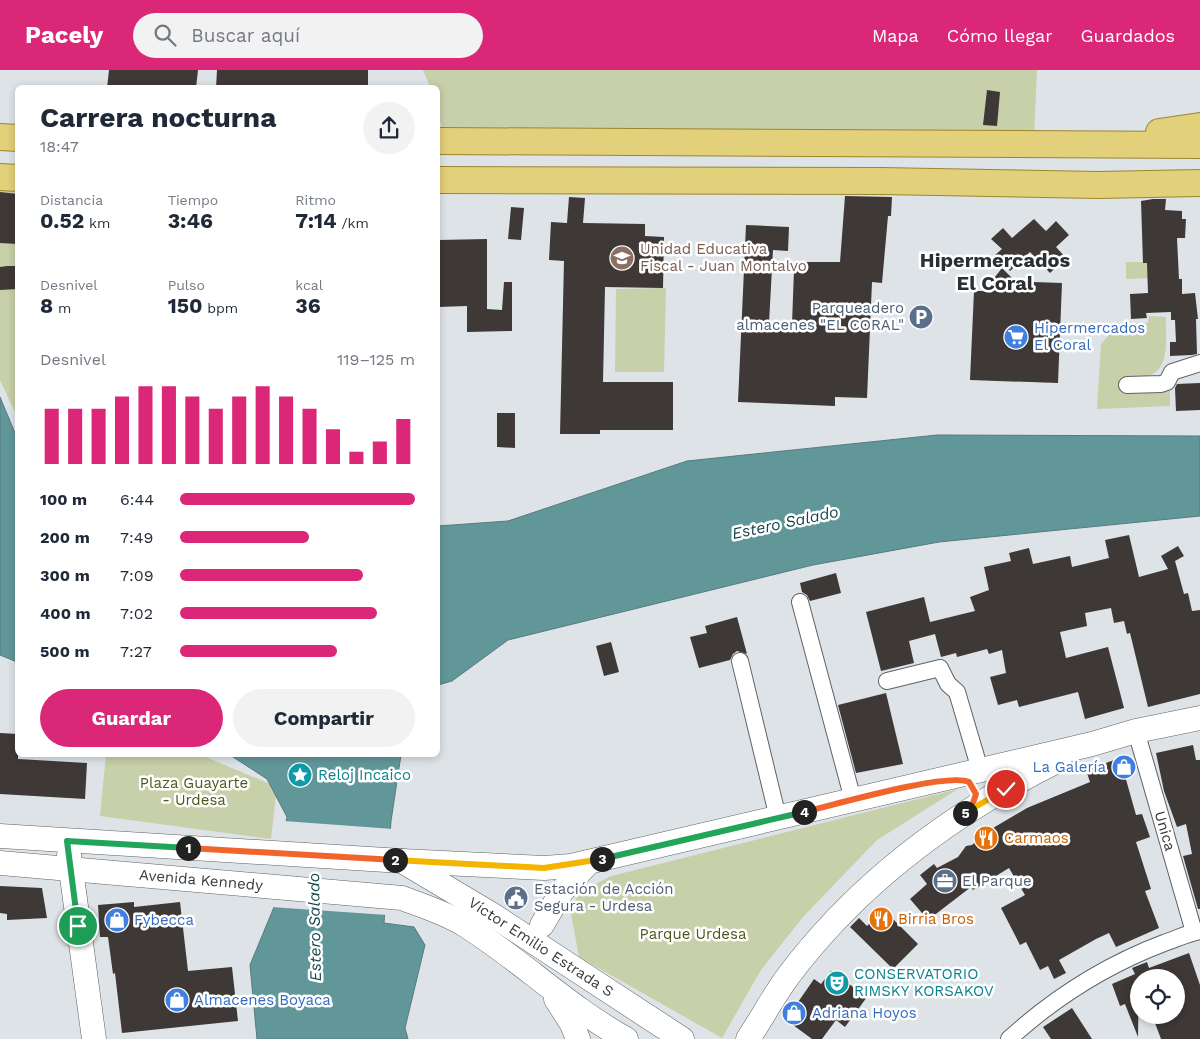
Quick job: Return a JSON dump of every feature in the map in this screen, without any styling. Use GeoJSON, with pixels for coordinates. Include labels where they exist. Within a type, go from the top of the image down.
{"type":"FeatureCollection","features":[{"type":"Feature","properties":{"kind":"main road"},"geometry":{"type":"LineString","coordinates":[[1090,145],[1200,126]]}},
{"type":"Feature","properties":{"kind":"main road"},"geometry":{"type":"LineString","coordinates":[[0,137],[15,138]]}},
{"type":"Feature","properties":{"kind":"main road"},"geometry":{"type":"LineString","coordinates":[[440,141],[954,142],[1200,145]]}},
{"type":"Feature","properties":{"kind":"main road"},"geometry":{"type":"LineString","coordinates":[[0,177],[15,178]]}},
{"type":"Feature","properties":{"kind":"main road"},"geometry":{"type":"LineString","coordinates":[[440,180],[881,181],[1098,185],[1200,183]]}},
{"type":"Feature","properties":{"kind":"street"},"geometry":{"type":"LineString","coordinates":[[1127,386],[1166,382],[1172,372],[1200,363]]}},
{"type":"Feature","properties":{"kind":"street"},"geometry":{"type":"LineString","coordinates":[[800,602],[853,800]]}},
{"type":"Feature","properties":{"kind":"street"},"geometry":{"type":"LineString","coordinates":[[740,662],[778,818]]}},
{"type":"Feature","properties":{"kind":"street"},"geometry":{"type":"LineString","coordinates":[[887,681],[940,668],[948,684],[957,692],[980,770]]}},
{"type":"Feature","properties":{"kind":"street"},"geometry":{"type":"LineString","coordinates":[[932,782],[1092,744],[1136,730],[1200,718]]}},
{"type":"Feature","properties":{"kind":"street","name":"Unica"},"geometry":{"type":"LineString","coordinates":[[1136,730],[1197,931]]}},
{"type":"Feature","properties":{"kind":"street"},"geometry":{"type":"LineString","coordinates":[[748,1039],[789,975],[846,908],[902,858],[964,814],[1006,789],[1092,744]]}},
{"type":"Feature","properties":{"kind":"street"},"geometry":{"type":"LineString","coordinates":[[932,782],[954,779],[969,782],[974,788],[976,800],[964,814]]}},
{"type":"Feature","properties":{"kind":"street","name":"Avenida Kennedy"},"geometry":{"type":"LineString","coordinates":[[0,836],[274,854],[544,868],[589,862],[932,782]]}},
{"type":"Feature","properties":{"kind":"street"},"geometry":{"type":"LineString","coordinates":[[67,841],[94,1039]]}},
{"type":"Feature","properties":{"kind":"street","name":"Víctor Emilio Estrada S"},"geometry":{"type":"LineString","coordinates":[[399,861],[491,914],[540,935],[682,1039]]}},
{"type":"Feature","properties":{"kind":"street"},"geometry":{"type":"LineString","coordinates":[[540,935],[562,890],[589,862]]}},
{"type":"Feature","properties":{"kind":"street","name":"Avenida Kennedy"},"geometry":{"type":"LineString","coordinates":[[0,863],[402,898]]}},
{"type":"Feature","properties":{"kind":"street"},"geometry":{"type":"LineString","coordinates":[[540,935],[544,868]]}},
{"type":"Feature","properties":{"kind":"street","name":"Víctor Emilio Estrada S"},"geometry":{"type":"LineString","coordinates":[[402,898],[438,911],[464,925],[500,949],[594,1021],[626,1039]]}},
{"type":"Feature","properties":{"kind":"street"},"geometry":{"type":"LineString","coordinates":[[1009,1039],[1029,1020],[1067,992],[1107,968],[1150,948],[1197,931]]}},
{"type":"Feature","properties":{"kind":"street"},"geometry":{"type":"LineString","coordinates":[[534,976],[557,1000],[572,1024],[578,1039]]}},
{"type":"Feature","properties":{"kind":"green space"},"geometry":{"type":"Polygon","coordinates":[[[423,70],[1037,70],[1034,136],[443,132],[440,121],[440,85],[429,85],[423,70]]]}},
{"type":"Feature","properties":{"kind":"green space"},"geometry":{"type":"Polygon","coordinates":[[[0,187],[15,189],[15,413],[0,380],[0,187]]]}},
{"type":"Feature","properties":{"kind":"green space"},"geometry":{"type":"Polygon","coordinates":[[[1126,262],[1157,262],[1157,278],[1126,279],[1126,262]]]}},
{"type":"Feature","properties":{"kind":"green space"},"geometry":{"type":"Polygon","coordinates":[[[666,288],[664,372],[615,372],[616,289],[666,288]]]}},
{"type":"Feature","properties":{"kind":"green space"},"geometry":{"type":"Polygon","coordinates":[[[1149,316],[1166,317],[1166,349],[1162,365],[1151,375],[1124,377],[1124,387],[1170,386],[1170,406],[1097,409],[1101,344],[1120,323],[1148,323],[1149,316]]]}},
{"type":"Feature","properties":{"kind":"green space","name":"Plaza Guayarte - Urdesa"},"geometry":{"type":"Polygon","coordinates":[[[106,757],[206,757],[277,787],[271,839],[100,816],[106,757]]]}},
{"type":"Feature","properties":{"kind":"green space","name":"Parque Urdesa"},"geometry":{"type":"Polygon","coordinates":[[[958,789],[877,840],[803,917],[761,970],[722,1038],[579,957],[570,908],[581,892],[611,876],[958,789]]]}},
{"type":"Feature","properties":{"kind":"water"},"geometry":{"type":"Polygon","coordinates":[[[0,397],[15,433],[15,661],[0,655],[0,397]]]}},
{"type":"Feature","properties":{"kind":"water","name":"Estero Salado"},"geometry":{"type":"Polygon","coordinates":[[[937,435],[1200,436],[1200,516],[939,542],[813,565],[508,640],[452,681],[440,684],[440,526],[508,521],[687,461],[937,435]]]}},
{"type":"Feature","properties":{"kind":"water","name":"Estero Salado"},"geometry":{"type":"Polygon","coordinates":[[[233,757],[401,757],[391,821],[384,923],[414,927],[425,945],[405,1028],[408,1039],[257,1039],[250,965],[274,907],[287,817],[267,779],[233,757]]]}},
{"type":"Feature","properties":{"kind":"pier"},"geometry":{"type":"Polygon","coordinates":[[[284,821],[393,829],[387,915],[271,907],[284,821]]]}},
{"type":"Feature","properties":{"kind":"building"},"geometry":{"type":"Polygon","coordinates":[[[109,70],[198,70],[196,85],[107,85],[109,70]]]}},
{"type":"Feature","properties":{"kind":"building"},"geometry":{"type":"Polygon","coordinates":[[[217,70],[368,70],[368,85],[216,85],[217,70]]]}},
{"type":"Feature","properties":{"kind":"building"},"geometry":{"type":"Polygon","coordinates":[[[987,90],[1000,92],[997,126],[983,125],[987,90]]]}},
{"type":"Feature","properties":{"kind":"building"},"geometry":{"type":"Polygon","coordinates":[[[0,192],[15,194],[15,244],[0,243],[0,192]]]}},
{"type":"Feature","properties":{"kind":"building"},"geometry":{"type":"Polygon","coordinates":[[[845,196],[892,197],[891,216],[888,216],[882,283],[872,282],[867,398],[835,397],[835,406],[738,402],[746,225],[789,227],[788,251],[773,250],[769,323],[792,324],[794,270],[797,262],[840,262],[845,196]]]}},
{"type":"Feature","properties":{"kind":"building"},"geometry":{"type":"Polygon","coordinates":[[[569,197],[585,198],[583,223],[645,224],[645,236],[664,237],[663,288],[605,287],[603,382],[673,382],[673,430],[600,430],[600,434],[560,434],[564,261],[549,260],[551,222],[567,223],[569,197]]]}},
{"type":"Feature","properties":{"kind":"building"},"geometry":{"type":"Polygon","coordinates":[[[1166,199],[1165,210],[1182,211],[1182,219],[1186,219],[1185,238],[1177,238],[1179,279],[1182,279],[1182,294],[1195,293],[1198,319],[1196,319],[1197,354],[1170,356],[1170,342],[1176,342],[1175,320],[1171,320],[1171,312],[1146,313],[1147,318],[1131,319],[1130,294],[1148,293],[1147,263],[1143,263],[1141,201],[1166,199]]]}},
{"type":"Feature","properties":{"kind":"building"},"geometry":{"type":"Polygon","coordinates":[[[511,207],[524,208],[521,240],[508,239],[511,207]]]}},
{"type":"Feature","properties":{"kind":"building"},"geometry":{"type":"Polygon","coordinates":[[[1034,219],[1046,231],[1056,221],[1069,235],[1056,247],[1066,258],[1050,273],[1030,252],[1010,271],[995,255],[1002,249],[991,239],[1003,228],[1012,238],[1034,219]]]}},
{"type":"Feature","properties":{"kind":"building"},"geometry":{"type":"Polygon","coordinates":[[[487,239],[487,309],[502,310],[504,282],[512,282],[512,331],[467,332],[467,306],[440,307],[440,240],[487,239]]]}},
{"type":"Feature","properties":{"kind":"building"},"geometry":{"type":"Polygon","coordinates":[[[15,266],[15,289],[0,290],[0,267],[15,266]]]}},
{"type":"Feature","properties":{"kind":"building","name":"Hipermercados El Coral"},"geometry":{"type":"Polygon","coordinates":[[[1002,268],[1024,290],[1034,282],[1062,283],[1058,383],[970,380],[974,291],[984,291],[1002,268]]]}},
{"type":"Feature","properties":{"kind":"building"},"geometry":{"type":"Polygon","coordinates":[[[1200,383],[1200,410],[1176,411],[1175,388],[1177,384],[1200,383]]]}},
{"type":"Feature","properties":{"kind":"building"},"geometry":{"type":"Polygon","coordinates":[[[497,413],[515,413],[515,448],[497,447],[497,413]]]}},
{"type":"Feature","properties":{"kind":"building"},"geometry":{"type":"Polygon","coordinates":[[[1129,535],[1139,577],[1168,569],[1161,556],[1178,546],[1184,556],[1175,561],[1184,594],[1188,593],[1192,611],[1200,610],[1200,694],[1148,707],[1130,633],[1127,634],[1124,621],[1114,623],[1111,608],[1085,613],[1087,626],[1060,632],[1066,658],[1108,647],[1124,708],[1085,719],[1078,692],[1019,707],[1017,700],[998,705],[990,677],[1006,673],[1002,650],[989,654],[987,649],[957,657],[956,653],[941,657],[935,634],[909,641],[914,663],[881,671],[866,612],[924,597],[930,622],[975,611],[970,597],[989,590],[984,567],[1011,561],[1009,553],[1029,548],[1033,564],[1070,556],[1072,567],[1109,558],[1105,540],[1129,535]]]}},
{"type":"Feature","properties":{"kind":"building"},"geometry":{"type":"Polygon","coordinates":[[[836,573],[841,593],[810,601],[807,595],[802,592],[800,583],[836,573]]]}},
{"type":"Feature","properties":{"kind":"building"},"geometry":{"type":"Polygon","coordinates":[[[737,617],[747,654],[737,651],[730,660],[699,668],[690,637],[707,633],[705,626],[737,617]]]}},
{"type":"Feature","properties":{"kind":"building"},"geometry":{"type":"Polygon","coordinates":[[[611,642],[619,672],[604,676],[596,646],[611,642]]]}},
{"type":"Feature","properties":{"kind":"building"},"geometry":{"type":"Polygon","coordinates":[[[886,693],[903,764],[856,773],[838,705],[886,693]]]}},
{"type":"Feature","properties":{"kind":"building"},"geometry":{"type":"Polygon","coordinates":[[[0,733],[15,734],[15,757],[18,757],[18,759],[87,763],[85,799],[0,794],[0,733]]]}},
{"type":"Feature","properties":{"kind":"building"},"geometry":{"type":"Polygon","coordinates":[[[1193,745],[1196,760],[1200,760],[1200,909],[1198,909],[1183,856],[1192,854],[1186,824],[1177,827],[1164,791],[1156,753],[1193,745]]]}},
{"type":"Feature","properties":{"kind":"building"},"geometry":{"type":"Polygon","coordinates":[[[1120,758],[1136,815],[1142,814],[1150,837],[1136,842],[1151,889],[1145,891],[1159,928],[1116,947],[1109,933],[1096,939],[1059,960],[1066,973],[1054,979],[1048,966],[1040,970],[1026,942],[1020,945],[1001,908],[1025,895],[1009,868],[973,890],[971,887],[928,920],[910,899],[927,884],[920,875],[934,864],[937,868],[958,857],[966,846],[972,845],[988,831],[1027,808],[1090,782],[1086,770],[1120,758]]]}},
{"type":"Feature","properties":{"kind":"building"},"geometry":{"type":"Polygon","coordinates":[[[0,886],[42,888],[47,918],[7,920],[7,914],[0,913],[0,886]]]}},
{"type":"Feature","properties":{"kind":"building","name":"Estación de Acción Segura - Urdesa"},"geometry":{"type":"Polygon","coordinates":[[[509,889],[523,890],[523,906],[509,906],[509,889]]]}},
{"type":"Feature","properties":{"kind":"building"},"geometry":{"type":"Polygon","coordinates":[[[134,902],[134,907],[180,902],[188,971],[232,967],[238,1021],[122,1033],[115,973],[113,974],[108,937],[100,937],[98,905],[134,902]]]}},
{"type":"Feature","properties":{"kind":"building"},"geometry":{"type":"Polygon","coordinates":[[[884,910],[918,944],[893,969],[850,927],[859,918],[867,926],[884,910]]]}},
{"type":"Feature","properties":{"kind":"building"},"geometry":{"type":"Polygon","coordinates":[[[1189,953],[1200,985],[1200,1039],[1161,1039],[1155,1024],[1185,1024],[1185,969],[1132,968],[1147,962],[1149,968],[1189,953]]]}},
{"type":"Feature","properties":{"kind":"building"},"geometry":{"type":"Polygon","coordinates":[[[831,971],[867,997],[845,1027],[836,1020],[822,1039],[812,1039],[793,1025],[787,1018],[814,979],[821,984],[831,971]]]}},
{"type":"Feature","properties":{"kind":"building"},"geometry":{"type":"Polygon","coordinates":[[[1130,976],[1130,1017],[1125,1004],[1120,1006],[1112,984],[1130,976]]]}},
{"type":"Feature","properties":{"kind":"building"},"geometry":{"type":"Polygon","coordinates":[[[1072,1008],[1092,1039],[1051,1039],[1043,1027],[1072,1008]]]}},
{"type":"Feature","properties":{"kind":"building"},"geometry":{"type":"Polygon","coordinates":[[[1133,1024],[1138,1024],[1138,1037],[1133,1024]]]}},
{"type":"Feature","properties":{"kind":"place","name":"Unidad Educativa Fiscal - Juan Montalvo"},"geometry":{"type":"Point","coordinates":[622,258]}},
{"type":"Feature","properties":{"kind":"place","name":"Parqueadero almacenes \"EL CORAL\""},"geometry":{"type":"Point","coordinates":[921,317]}},
{"type":"Feature","properties":{"kind":"place","name":"Hipermercados El Coral"},"geometry":{"type":"Point","coordinates":[1016,337]}},
{"type":"Feature","properties":{"kind":"place","name":"La Galería"},"geometry":{"type":"Point","coordinates":[1124,767]}},
{"type":"Feature","properties":{"kind":"place","name":"Reloj Incaico"},"geometry":{"type":"Point","coordinates":[300,775]}},
{"type":"Feature","properties":{"kind":"place","name":"Carmaos"},"geometry":{"type":"Point","coordinates":[986,838]}},
{"type":"Feature","properties":{"kind":"place","name":"El Parque"},"geometry":{"type":"Point","coordinates":[945,881]}},
{"type":"Feature","properties":{"kind":"place","name":"Estación de Acción Segura - Urdesa"},"geometry":{"type":"Point","coordinates":[516,898]}},
{"type":"Feature","properties":{"kind":"place","name":"Birria Bros"},"geometry":{"type":"Point","coordinates":[881,919]}},
{"type":"Feature","properties":{"kind":"place","name":"Fybecca"},"geometry":{"type":"Point","coordinates":[117,920]}},
{"type":"Feature","properties":{"kind":"place","name":"CONSERVATORIO RIMSKY KORSAKOV"},"geometry":{"type":"Point","coordinates":[837,983]}},
{"type":"Feature","properties":{"kind":"place","name":"Almacenes Boyaca"},"geometry":{"type":"Point","coordinates":[177,1000]}},
{"type":"Feature","properties":{"kind":"place","name":"Adriana Hoyos"},"geometry":{"type":"Point","coordinates":[794,1013]}},
{"type":"Feature","properties":{"kind":"district","name":"Hipermercados El Coral"},"geometry":{"type":"Point","coordinates":[995,272]}},
{"type":"Feature","properties":{"kind":"route"},"geometry":{"type":"LineString","coordinates":[[78,926],[67,841],[544,868],[571,866],[932,782],[954,779],[964,779],[969,782],[974,788],[976,800],[964,814],[1006,789]]}}]}
